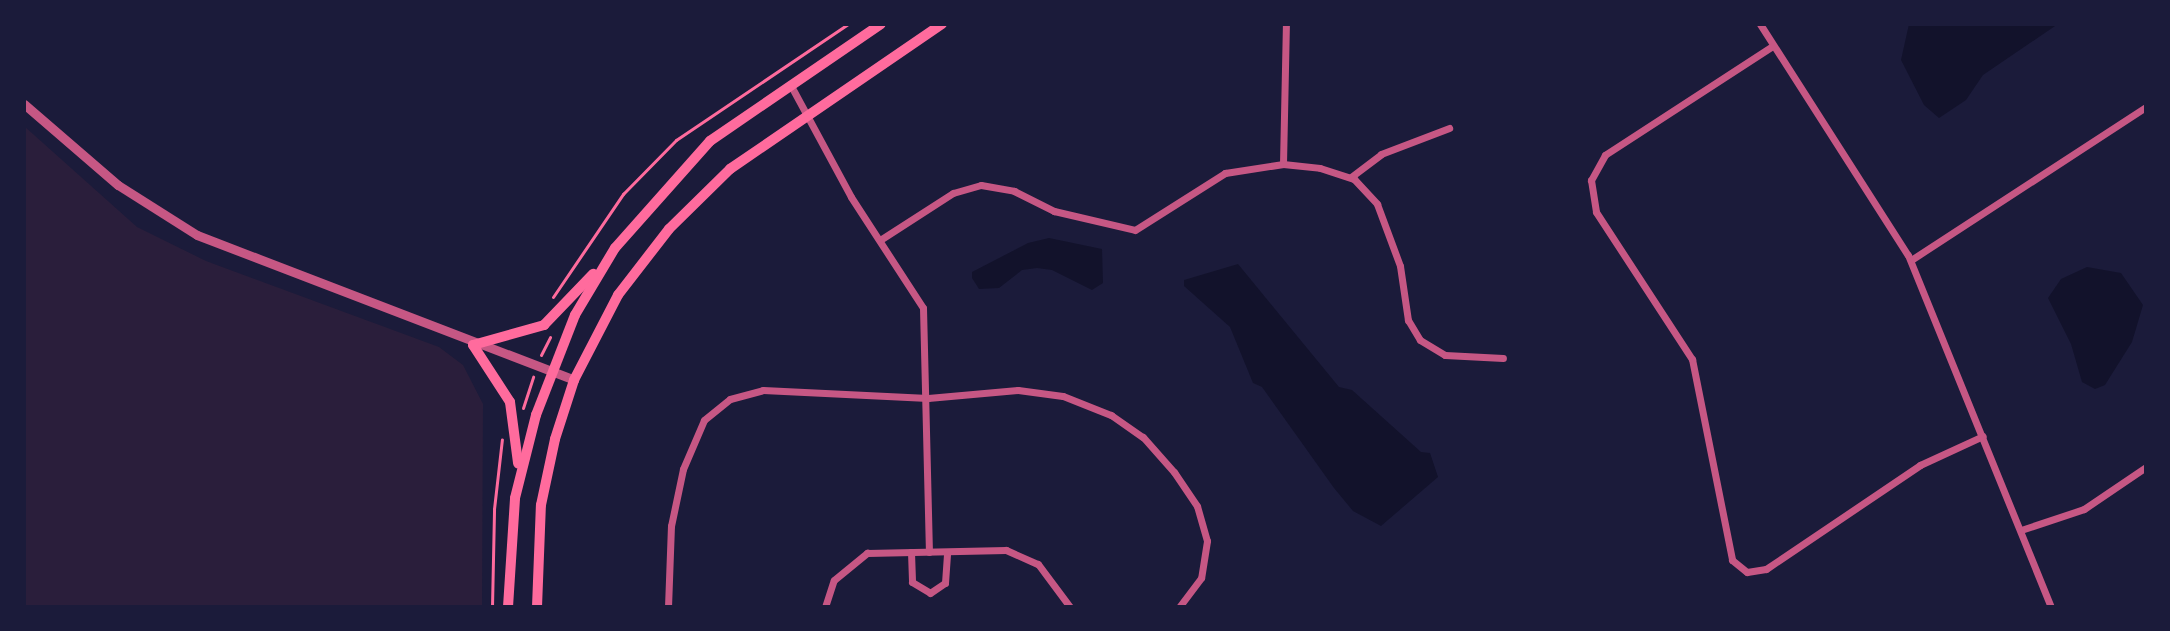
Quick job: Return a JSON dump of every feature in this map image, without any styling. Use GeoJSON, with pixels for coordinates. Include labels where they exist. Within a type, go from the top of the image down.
{"type":"FeatureCollection","features":[{"type":"Feature","properties":{"kind":"main road"},"geometry":{"type":"LineString","coordinates":[[508,607],[519,475],[513,414],[473,345],[520,335],[550,320],[688,161],[790,84],[881,24]]}},
{"type":"Feature","properties":{"kind":"main road"},"geometry":{"type":"LineString","coordinates":[[537,607],[541,505],[574,380],[618,295],[669,229],[730,169],[808,112],[942,24]]}},
{"type":"Feature","properties":{"kind":"main road"},"geometry":{"type":"LineString","coordinates":[[519,475],[550,372],[575,315],[615,248]]}},
{"type":"Feature","properties":{"kind":"street"},"geometry":{"type":"LineString","coordinates":[[1283,164],[1286,24]]}},
{"type":"Feature","properties":{"kind":"street"},"geometry":{"type":"LineString","coordinates":[[1760,24],[1771,47],[1911,260],[2051,607]]}},
{"type":"Feature","properties":{"kind":"street"},"geometry":{"type":"LineString","coordinates":[[1771,47],[1611,151],[1591,180],[1593,207],[1692,359],[1730,554],[1744,570],[1766,569],[1920,465],[1983,436]]}},
{"type":"Feature","properties":{"kind":"street"},"geometry":{"type":"LineString","coordinates":[[790,84],[923,308],[928,398],[929,552]]}},
{"type":"Feature","properties":{"kind":"street"},"geometry":{"type":"LineString","coordinates":[[24,104],[118,185],[188,230],[473,345],[574,380]]}},
{"type":"Feature","properties":{"kind":"street"},"geometry":{"type":"LineString","coordinates":[[1911,260],[2146,107]]}},
{"type":"Feature","properties":{"kind":"street"},"geometry":{"type":"LineString","coordinates":[[1351,177],[1381,154],[1449,128]]}},
{"type":"Feature","properties":{"kind":"street"},"geometry":{"type":"LineString","coordinates":[[880,240],[953,193],[981,185],[1014,191],[1054,211],[1135,230],[1225,173],[1283,164],[1351,177],[1370,194],[1384,220],[1400,266],[1408,320],[1420,340],[1445,355],[1503,358]]}},
{"type":"Feature","properties":{"kind":"street"},"geometry":{"type":"LineString","coordinates":[[668,607],[671,526],[691,444],[708,415],[743,394],[763,390],[928,398],[1031,391],[1075,399],[1111,415],[1157,451],[1194,500],[1206,529],[1207,560],[1191,596],[1179,607]]}},
{"type":"Feature","properties":{"kind":"street"},"geometry":{"type":"LineString","coordinates":[[2021,530],[2084,509],[2146,467]]}},
{"type":"Feature","properties":{"kind":"street"},"geometry":{"type":"LineString","coordinates":[[825,607],[834,580],[852,562],[882,550],[1006,550],[1030,558],[1070,607]]}},
{"type":"Feature","properties":{"kind":"street"},"geometry":{"type":"LineString","coordinates":[[911,552],[912,582],[927,593],[945,583],[947,552]]}},
{"type":"Feature","properties":{"kind":"path"},"geometry":{"type":"LineString","coordinates":[[550,301],[606,215],[666,149],[848,24]]}},
{"type":"Feature","properties":{"kind":"path"},"geometry":{"type":"LineString","coordinates":[[541,357],[555,326],[550,320]]}},
{"type":"Feature","properties":{"kind":"path"},"geometry":{"type":"LineString","coordinates":[[513,414],[521,412],[532,379]]}},
{"type":"Feature","properties":{"kind":"path"},"geometry":{"type":"LineString","coordinates":[[492,607],[502,428]]}},
{"type":"Feature","properties":{"kind":"shaded area"},"geometry":{"type":"Polygon","coordinates":[[[1909,24],[2058,24],[1983,75],[1966,100],[1939,118],[1924,105],[1901,60],[1909,24]]]}},
{"type":"Feature","properties":{"kind":"shaded area"},"geometry":{"type":"Polygon","coordinates":[[[24,126],[137,227],[206,261],[439,347],[463,365],[483,404],[482,607],[24,607],[24,126]]]}},
{"type":"Feature","properties":{"kind":"shaded area"},"geometry":{"type":"Polygon","coordinates":[[[1049,238],[1102,249],[1103,283],[1092,290],[1052,270],[1037,268],[1022,270],[999,288],[979,289],[972,278],[972,272],[1028,243],[1049,238]]]}},
{"type":"Feature","properties":{"kind":"shaded area"},"geometry":{"type":"Polygon","coordinates":[[[1238,264],[1339,387],[1352,390],[1421,452],[1430,453],[1438,477],[1381,526],[1353,511],[1334,488],[1262,387],[1253,383],[1230,327],[1184,286],[1184,280],[1238,264]]]}},
{"type":"Feature","properties":{"kind":"shaded area"},"geometry":{"type":"Polygon","coordinates":[[[2087,267],[2121,273],[2143,305],[2132,342],[2105,385],[2095,389],[2082,382],[2071,344],[2048,298],[2061,279],[2087,267]]]}}]}
